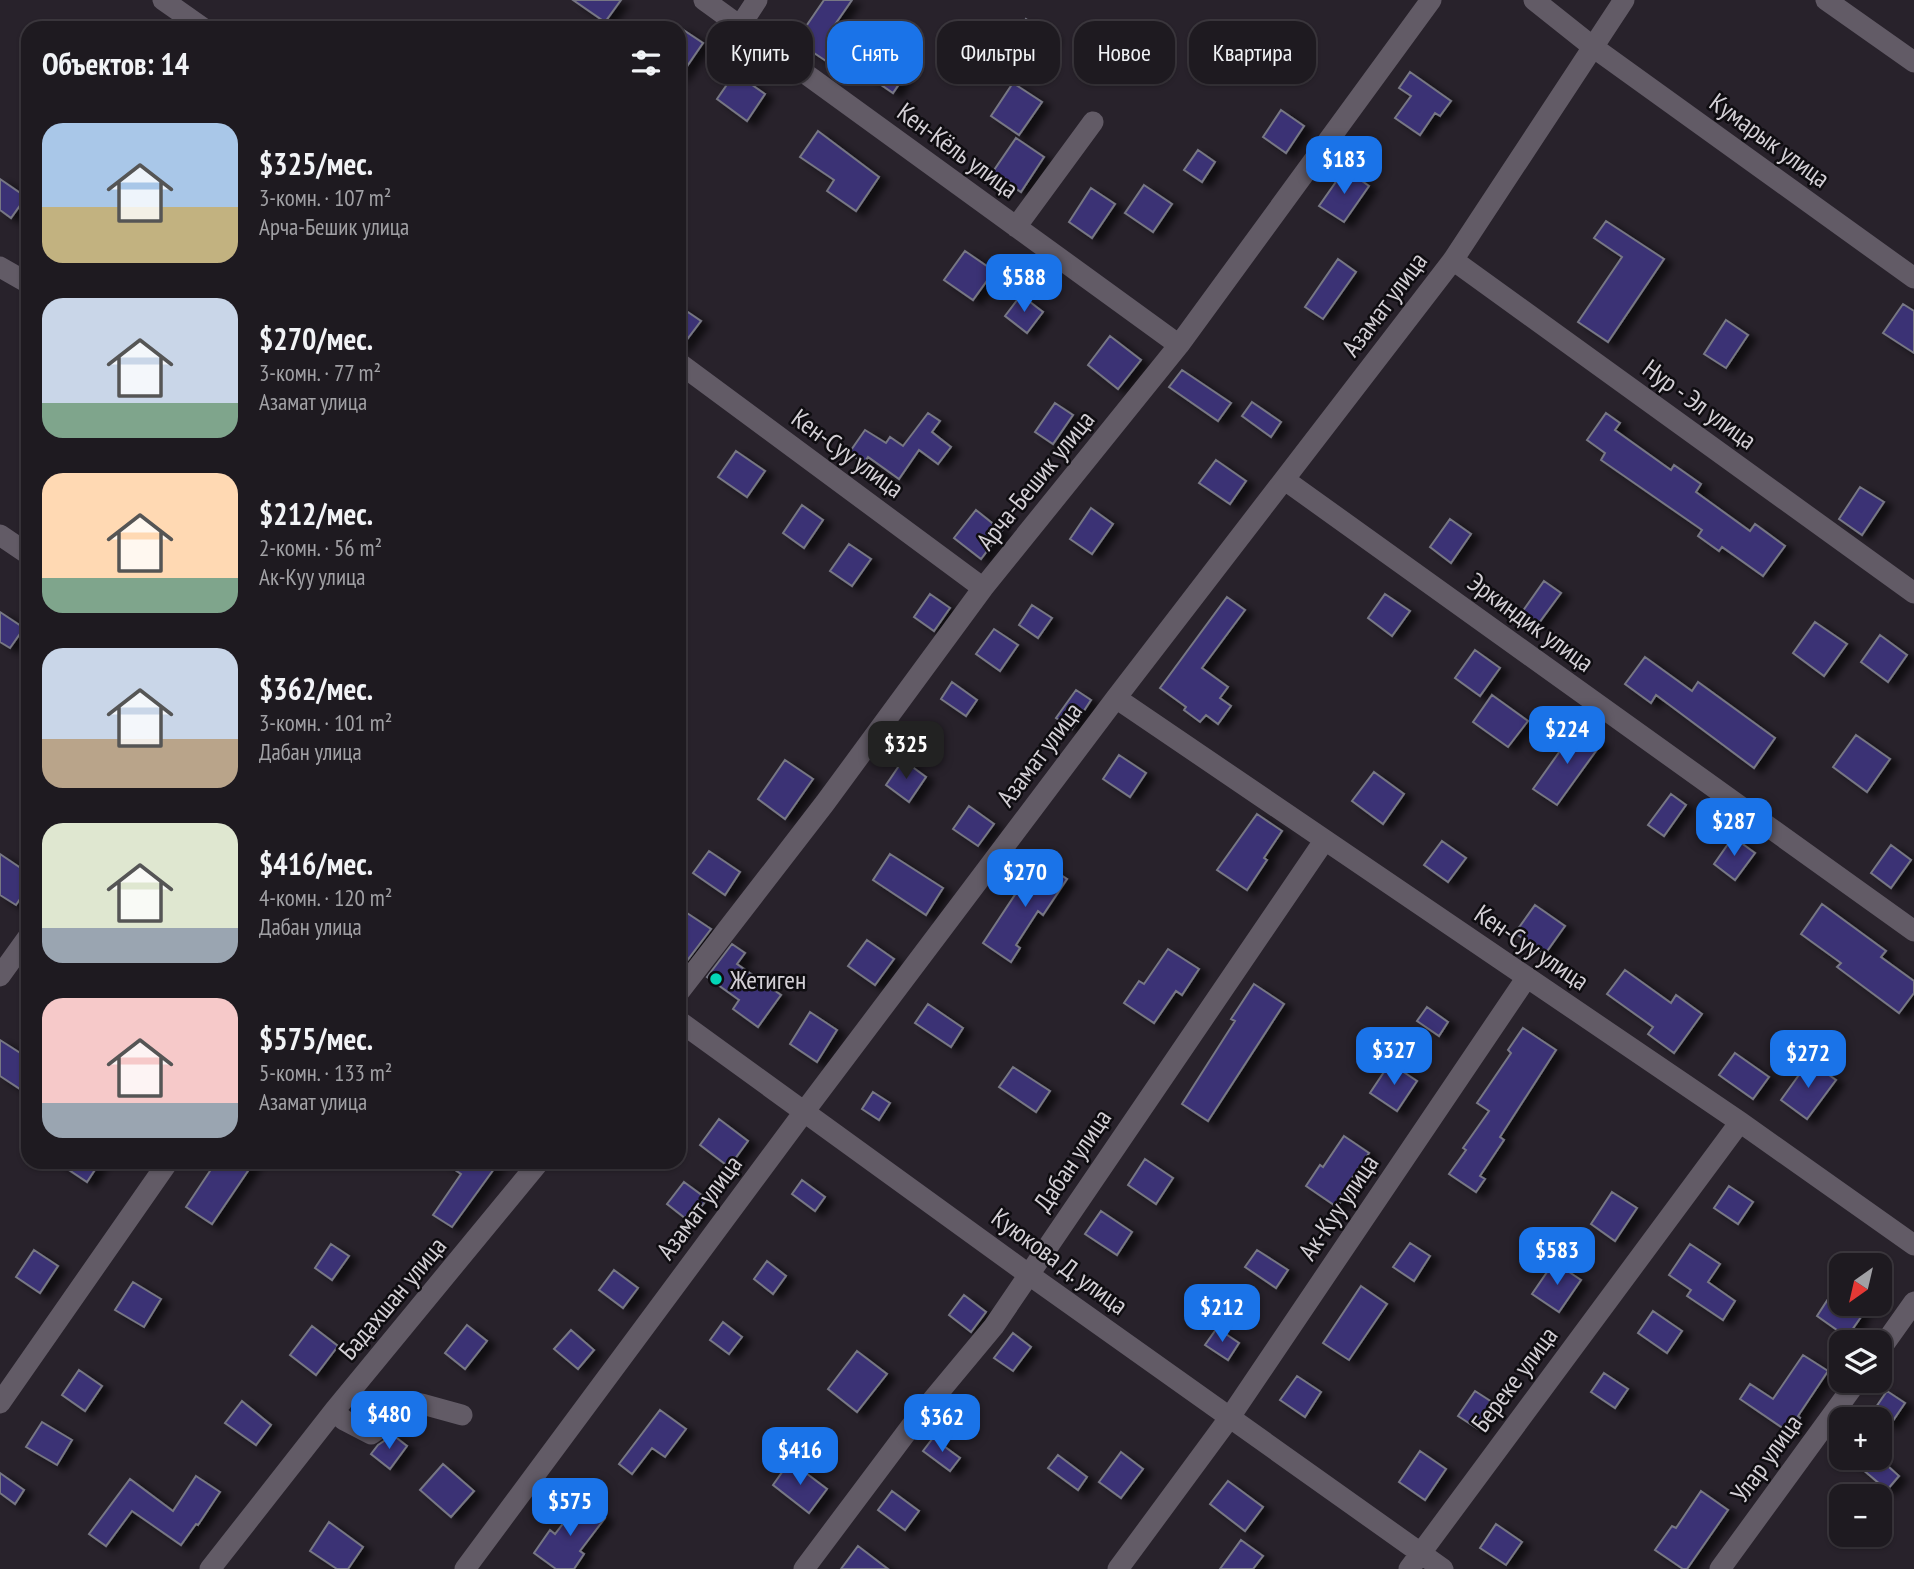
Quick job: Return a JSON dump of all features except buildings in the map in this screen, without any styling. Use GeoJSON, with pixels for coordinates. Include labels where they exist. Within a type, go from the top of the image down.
{"type":"FeatureCollection","features":[{"type":"Feature","properties":{"kind":"street"},"geometry":{"type":"LineString","coordinates":[[163,0],[193,21]]}},
{"type":"Feature","properties":{"kind":"street","name":"Кен-Кёль улица"},"geometry":{"type":"LineString","coordinates":[[704,0],[733,21]]}},
{"type":"Feature","properties":{"kind":"street"},"geometry":{"type":"LineString","coordinates":[[743,21],[757,0]]}},
{"type":"Feature","properties":{"kind":"street","name":"Арча-Бешик улица"},"geometry":{"type":"LineString","coordinates":[[686,983],[825,803],[984,588],[1179,345],[1431,0]]}},
{"type":"Feature","properties":{"kind":"street","name":"Кумарык улица"},"geometry":{"type":"LineString","coordinates":[[1534,0],[1593,47],[1914,278]]}},
{"type":"Feature","properties":{"kind":"street","name":"Азамат улица"},"geometry":{"type":"LineString","coordinates":[[465,1569],[1116,698],[1453,260],[1624,0]]}},
{"type":"Feature","properties":{"kind":"street"},"geometry":{"type":"LineString","coordinates":[[1826,0],[1914,62]]}},
{"type":"Feature","properties":{"kind":"street","name":"Кен-Кёль улица"},"geometry":{"type":"LineString","coordinates":[[813,79],[1179,345]]}},
{"type":"Feature","properties":{"kind":"street"},"geometry":{"type":"LineString","coordinates":[[1016,226],[1093,122]]}},
{"type":"Feature","properties":{"kind":"street","name":"Нур - Эл улица"},"geometry":{"type":"LineString","coordinates":[[1453,260],[1914,593]]}},
{"type":"Feature","properties":{"kind":"street"},"geometry":{"type":"LineString","coordinates":[[0,267],[21,280]]}},
{"type":"Feature","properties":{"kind":"street","name":"Кен-Суу улица"},"geometry":{"type":"LineString","coordinates":[[686,368],[984,588]]}},
{"type":"Feature","properties":{"kind":"street","name":"Эркиндик улица"},"geometry":{"type":"LineString","coordinates":[[1285,480],[1914,931]]}},
{"type":"Feature","properties":{"kind":"street"},"geometry":{"type":"LineString","coordinates":[[0,535],[21,549]]}},
{"type":"Feature","properties":{"kind":"street","name":"Кен-Суу улица"},"geometry":{"type":"LineString","coordinates":[[1116,698],[1740,1122],[1914,1245]]}},
{"type":"Feature","properties":{"kind":"street","name":"Дабан улица"},"geometry":{"type":"LineString","coordinates":[[804,1569],[915,1421],[994,1326],[1324,841]]}},
{"type":"Feature","properties":{"kind":"street"},"geometry":{"type":"LineString","coordinates":[[0,976],[21,947]]}},
{"type":"Feature","properties":{"kind":"street","name":"Ак-Куу улица"},"geometry":{"type":"LineString","coordinates":[[1118,1569],[1230,1417],[1527,977]]}},
{"type":"Feature","properties":{"kind":"street","name":"Куюкова Д. улица"},"geometry":{"type":"LineString","coordinates":[[686,1026],[1230,1417],[1415,1561],[1443,1569]]}},
{"type":"Feature","properties":{"kind":"street","name":"Береке улица"},"geometry":{"type":"LineString","coordinates":[[1415,1561],[1740,1122]]}},
{"type":"Feature","properties":{"kind":"street"},"geometry":{"type":"LineString","coordinates":[[0,1404],[163,1169]]}},
{"type":"Feature","properties":{"kind":"street","name":"Бадахшан улица"},"geometry":{"type":"LineString","coordinates":[[210,1569],[347,1421],[534,1169]]}},
{"type":"Feature","properties":{"kind":"street"},"geometry":{"type":"LineString","coordinates":[[1892,1333],[1914,1302]]}},
{"type":"Feature","properties":{"kind":"street","name":"Улар улица"},"geometry":{"type":"LineString","coordinates":[[1720,1569],[1848,1393]]}},
{"type":"Feature","properties":{"kind":"street"},"geometry":{"type":"LineString","coordinates":[[347,1421],[371,1434],[411,1408],[422,1404],[462,1415]]}},
{"type":"Feature","properties":{"kind":"place","name":"Жетиген"},"geometry":{"type":"Point","coordinates":[716,979]}}]}
